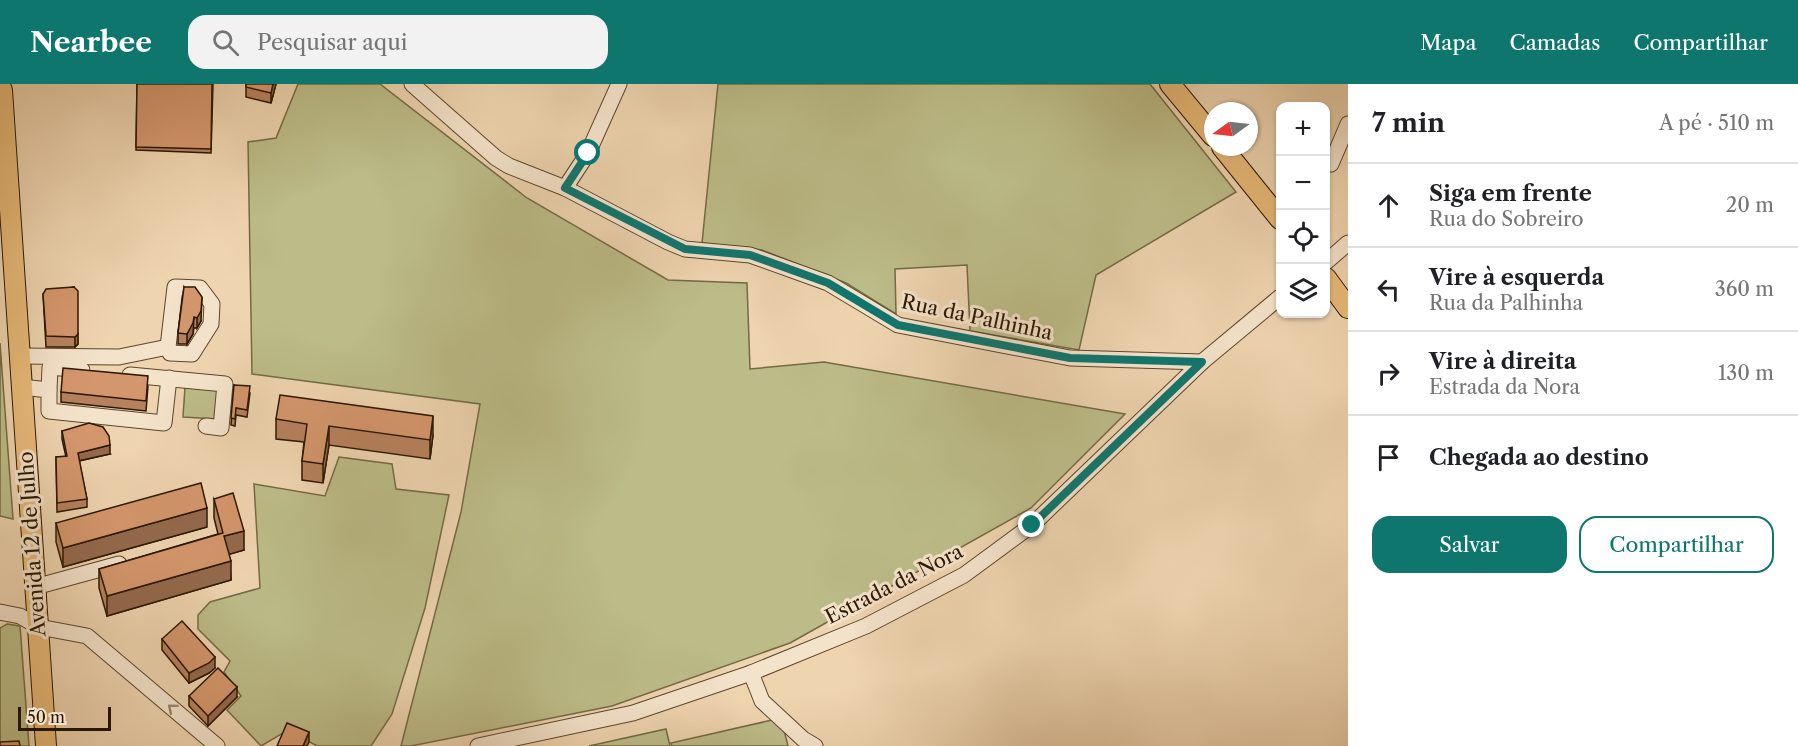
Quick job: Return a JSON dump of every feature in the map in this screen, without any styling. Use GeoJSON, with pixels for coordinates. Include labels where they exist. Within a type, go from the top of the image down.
{"type":"FeatureCollection","features":[{"type":"Feature","properties":{"kind":"main road"},"geometry":{"type":"LineString","coordinates":[[1170,84],[1204,125]]}},
{"type":"Feature","properties":{"kind":"main road","name":"Avenida 12 de Julho"},"geometry":{"type":"LineString","coordinates":[[5,88],[18,356],[46,746]]}},
{"type":"Feature","properties":{"kind":"main road"},"geometry":{"type":"LineString","coordinates":[[1229,156],[1276,213]]}},
{"type":"Feature","properties":{"kind":"main road"},"geometry":{"type":"LineString","coordinates":[[1330,278],[1348,299]]}},
{"type":"Feature","properties":{"kind":"main road"},"geometry":{"type":"LineString","coordinates":[[1330,283],[1348,308]]}},
{"type":"Feature","properties":{"kind":"street","name":"Rua da Palhinha"},"geometry":{"type":"LineString","coordinates":[[412,84],[496,158],[510,166],[565,188],[685,249],[750,255],[828,283],[898,325],[1070,358],[1202,362]]}},
{"type":"Feature","properties":{"kind":"street"},"geometry":{"type":"LineString","coordinates":[[565,188],[588,153],[619,84]]}},
{"type":"Feature","properties":{"kind":"street"},"geometry":{"type":"LineString","coordinates":[[1331,164],[1348,124]]}},
{"type":"Feature","properties":{"kind":"street"},"geometry":{"type":"LineString","coordinates":[[1330,259],[1348,243]]}},
{"type":"Feature","properties":{"kind":"street"},"geometry":{"type":"LineString","coordinates":[[175,287],[200,288],[212,304],[211,324],[192,354],[170,353],[168,347],[175,287]]}},
{"type":"Feature","properties":{"kind":"street","name":"Estrada da Nora"},"geometry":{"type":"LineString","coordinates":[[478,746],[633,713],[751,673],[866,626],[964,575],[1032,525],[1202,362],[1276,301]]}},
{"type":"Feature","properties":{"kind":"street"},"geometry":{"type":"LineString","coordinates":[[18,356],[119,357],[168,347]]}},
{"type":"Feature","properties":{"kind":"street"},"geometry":{"type":"LineString","coordinates":[[169,378],[164,423],[49,411],[50,367],[169,378],[225,384],[221,428],[206,426]]}},
{"type":"Feature","properties":{"kind":"street"},"geometry":{"type":"LineString","coordinates":[[21,387],[49,390]]}},
{"type":"Feature","properties":{"kind":"street"},"geometry":{"type":"LineString","coordinates":[[35,587],[137,560]]}},
{"type":"Feature","properties":{"kind":"street"},"geometry":{"type":"LineString","coordinates":[[0,612],[20,616],[39,627],[87,636],[217,746]]}},
{"type":"Feature","properties":{"kind":"street"},"geometry":{"type":"LineString","coordinates":[[751,673],[762,701],[803,739],[815,746]]}},
{"type":"Feature","properties":{"kind":"green space"},"geometry":{"type":"Polygon","coordinates":[[[298,84],[380,84],[527,198],[668,280],[747,283],[750,369],[824,362],[1125,414],[1031,508],[790,643],[612,706],[411,746],[401,746],[461,512],[480,404],[252,374],[248,142],[276,138],[298,84]]]}},
{"type":"Feature","properties":{"kind":"green space"},"geometry":{"type":"Polygon","coordinates":[[[718,84],[1150,84],[1204,152],[1204,156],[1207,156],[1236,192],[1096,275],[1079,350],[970,331],[967,265],[895,269],[896,314],[846,283],[762,250],[702,243],[718,84]]]}},
{"type":"Feature","properties":{"kind":"green space"},"geometry":{"type":"Polygon","coordinates":[[[0,343],[13,519],[0,516],[0,343]]]}},
{"type":"Feature","properties":{"kind":"green space"},"geometry":{"type":"Polygon","coordinates":[[[185,387],[219,389],[217,419],[183,417],[185,387]]]}},
{"type":"Feature","properties":{"kind":"green space"},"geometry":{"type":"Polygon","coordinates":[[[339,457],[392,464],[396,489],[449,495],[425,608],[392,714],[371,746],[317,746],[288,730],[261,746],[227,710],[241,696],[224,672],[230,661],[198,629],[198,615],[210,602],[260,588],[254,484],[325,496],[339,457]]]}},
{"type":"Feature","properties":{"kind":"green space"},"geometry":{"type":"Polygon","coordinates":[[[7,624],[20,626],[29,746],[0,746],[0,628],[7,624]]]}},
{"type":"Feature","properties":{"kind":"green space"},"geometry":{"type":"Polygon","coordinates":[[[781,718],[788,746],[672,746],[671,743],[781,718]]]}},
{"type":"Feature","properties":{"kind":"green space"},"geometry":{"type":"Polygon","coordinates":[[[666,729],[670,746],[589,746],[666,729]]]}},
{"type":"Feature","properties":{"kind":"building"},"geometry":{"type":"Polygon","coordinates":[[[137,84],[212,84],[211,149],[136,147],[137,84]]]}},
{"type":"Feature","properties":{"kind":"building"},"geometry":{"type":"Polygon","coordinates":[[[246,84],[273,84],[271,93],[246,87],[246,84]]]}},
{"type":"Feature","properties":{"kind":"building"},"geometry":{"type":"Polygon","coordinates":[[[74,287],[78,291],[78,334],[75,337],[46,336],[43,294],[46,289],[74,287]]]}},
{"type":"Feature","properties":{"kind":"building"},"geometry":{"type":"Polygon","coordinates":[[[184,287],[195,287],[202,297],[201,311],[197,318],[194,317],[187,334],[178,333],[184,287]]]}},
{"type":"Feature","properties":{"kind":"building"},"geometry":{"type":"Polygon","coordinates":[[[63,368],[148,376],[146,401],[61,392],[63,368]]]}},
{"type":"Feature","properties":{"kind":"building"},"geometry":{"type":"Polygon","coordinates":[[[234,385],[250,386],[247,410],[236,408],[235,419],[231,418],[234,385]]]}},
{"type":"Feature","properties":{"kind":"building"},"geometry":{"type":"Polygon","coordinates":[[[280,395],[433,416],[430,440],[329,426],[323,464],[302,461],[307,424],[276,419],[280,395]]]}},
{"type":"Feature","properties":{"kind":"building"},"geometry":{"type":"Polygon","coordinates":[[[89,423],[103,427],[109,436],[110,445],[78,453],[87,499],[57,503],[56,457],[67,456],[62,431],[89,423]]]}},
{"type":"Feature","properties":{"kind":"building"},"geometry":{"type":"Polygon","coordinates":[[[201,483],[207,508],[63,548],[56,523],[201,483]]]}},
{"type":"Feature","properties":{"kind":"building"},"geometry":{"type":"Polygon","coordinates":[[[233,493],[244,531],[224,536],[231,561],[107,596],[99,569],[223,533],[214,499],[233,493]]]}},
{"type":"Feature","properties":{"kind":"building"},"geometry":{"type":"Polygon","coordinates":[[[182,621],[215,657],[209,663],[189,673],[162,639],[182,621]]]}},
{"type":"Feature","properties":{"kind":"building"},"geometry":{"type":"Polygon","coordinates":[[[218,668],[237,687],[208,716],[189,696],[218,668]]]}},
{"type":"Feature","properties":{"kind":"building"},"geometry":{"type":"Polygon","coordinates":[[[287,723],[309,732],[303,746],[277,746],[287,723]]]}},
{"type":"Feature","properties":{"kind":"building"},"geometry":{"type":"Polygon","coordinates":[[[19,741],[20,746],[0,746],[0,742],[19,741]]]}},
{"type":"Feature","properties":{"kind":"route"},"geometry":{"type":"LineString","coordinates":[[588,153],[565,188],[685,249],[750,255],[828,283],[898,325],[1070,358],[1202,362],[1032,525]]}}]}
